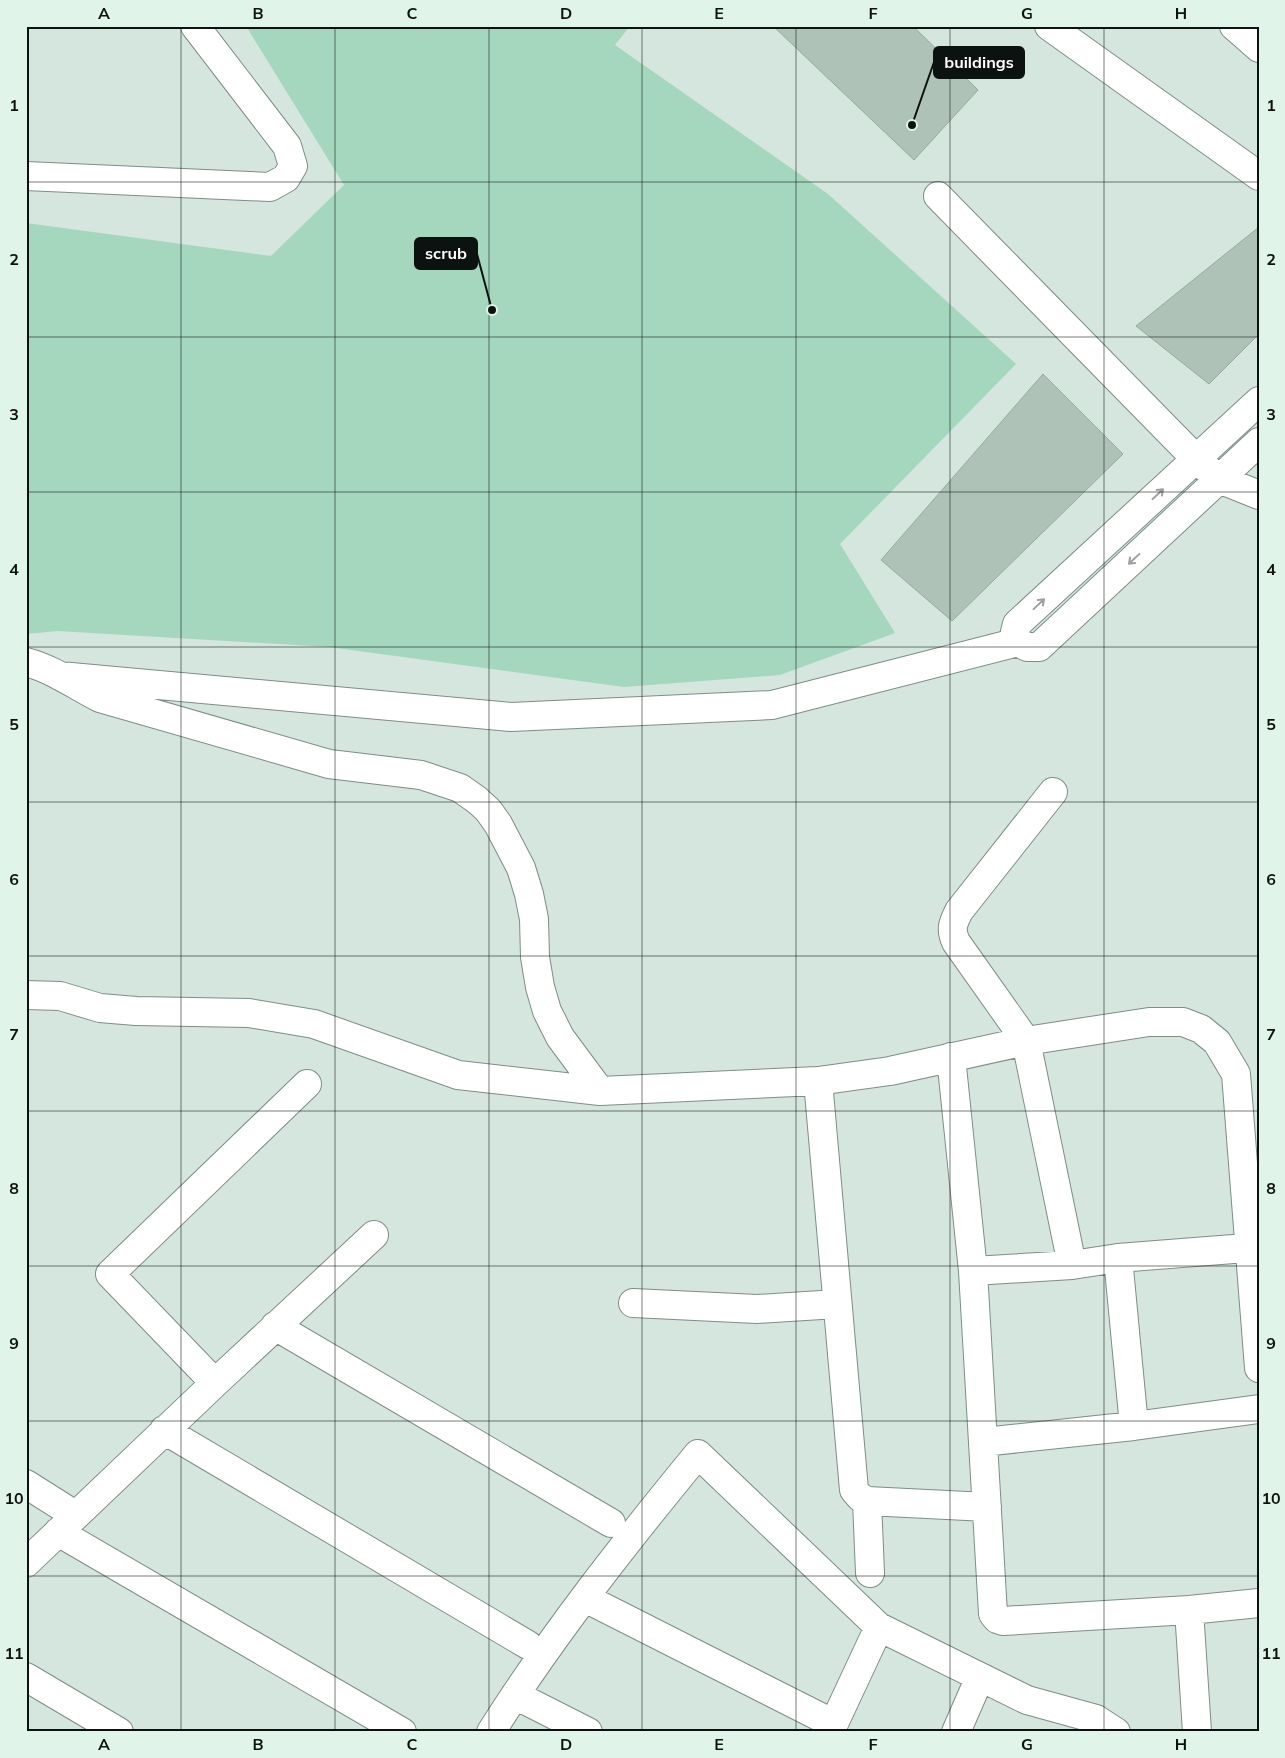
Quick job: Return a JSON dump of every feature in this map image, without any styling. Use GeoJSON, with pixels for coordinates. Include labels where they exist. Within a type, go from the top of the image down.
{"type":"FeatureCollection","features":[{"type":"Feature","properties":{"kind":"street"},"geometry":{"type":"LineString","coordinates":[[26,176],[270,187],[286,178],[294,166],[287,146],[194,26]]}},
{"type":"Feature","properties":{"kind":"street"},"geometry":{"type":"LineString","coordinates":[[1049,26],[1259,176]]}},
{"type":"Feature","properties":{"kind":"street"},"geometry":{"type":"LineString","coordinates":[[1235,27],[1259,48]]}},
{"type":"Feature","properties":{"kind":"street"},"geometry":{"type":"LineString","coordinates":[[938,196],[1196,459],[1220,479],[1259,495]]}},
{"type":"Feature","properties":{"kind":"street"},"geometry":{"type":"LineString","coordinates":[[1018,642],[1015,632],[1017,624],[1259,401]]}},
{"type":"Feature","properties":{"kind":"street"},"geometry":{"type":"LineString","coordinates":[[60,676],[511,717],[772,705],[1018,642],[1027,647],[1039,647],[1259,442]]}},
{"type":"Feature","properties":{"kind":"street"},"geometry":{"type":"LineString","coordinates":[[26,662],[43,666],[100,698],[329,764],[421,775],[460,788],[477,800],[488,810],[498,824],[521,868],[527,885],[534,918],[535,957],[540,988],[547,1011],[560,1037],[600,1091]]}},
{"type":"Feature","properties":{"kind":"street"},"geometry":{"type":"LineString","coordinates":[[1053,792],[959,911],[952,925],[952,934],[1026,1041],[1072,1266]]}},
{"type":"Feature","properties":{"kind":"street"},"geometry":{"type":"LineString","coordinates":[[26,995],[60,996],[100,1008],[136,1011],[249,1014],[314,1024],[458,1075],[600,1091],[818,1081],[890,1071],[1026,1041],[1149,1022],[1183,1022],[1201,1029],[1217,1042],[1236,1074],[1254,1247],[1259,1368]]}},
{"type":"Feature","properties":{"kind":"street"},"geometry":{"type":"LineString","coordinates":[[951,1058],[973,1271],[993,1614],[997,1619],[1003,1621],[1189,1610],[1259,1603]]}},
{"type":"Feature","properties":{"kind":"street"},"geometry":{"type":"LineString","coordinates":[[818,1081],[854,1490],[867,1501],[986,1507]]}},
{"type":"Feature","properties":{"kind":"street"},"geometry":{"type":"LineString","coordinates":[[215,1383],[110,1274],[307,1084]]}},
{"type":"Feature","properties":{"kind":"street"},"geometry":{"type":"LineString","coordinates":[[29,1555],[67,1524],[164,1430],[374,1235]]}},
{"type":"Feature","properties":{"kind":"street"},"geometry":{"type":"LineString","coordinates":[[973,1271],[1072,1266],[1118,1258],[1254,1247]]}},
{"type":"Feature","properties":{"kind":"street"},"geometry":{"type":"LineString","coordinates":[[1118,1258],[1134,1426]]}},
{"type":"Feature","properties":{"kind":"street"},"geometry":{"type":"LineString","coordinates":[[633,1303],[757,1309],[837,1304]]}},
{"type":"Feature","properties":{"kind":"street"},"geometry":{"type":"LineString","coordinates":[[275,1326],[611,1523]]}},
{"type":"Feature","properties":{"kind":"street"},"geometry":{"type":"LineString","coordinates":[[983,1442],[1134,1426],[1259,1409]]}},
{"type":"Feature","properties":{"kind":"street"},"geometry":{"type":"LineString","coordinates":[[164,1430],[528,1645]]}},
{"type":"Feature","properties":{"kind":"street"},"geometry":{"type":"LineString","coordinates":[[492,1732],[515,1695],[586,1598],[650,1512],[698,1454],[879,1628],[1027,1700],[1101,1728]]}},
{"type":"Feature","properties":{"kind":"street"},"geometry":{"type":"LineString","coordinates":[[26,1484],[67,1524],[402,1732]]}},
{"type":"Feature","properties":{"kind":"street"},"geometry":{"type":"LineString","coordinates":[[867,1501],[870,1573]]}},
{"type":"Feature","properties":{"kind":"street"},"geometry":{"type":"LineString","coordinates":[[586,1598],[832,1728],[879,1628]]}},
{"type":"Feature","properties":{"kind":"street"},"geometry":{"type":"LineString","coordinates":[[1189,1610],[1197,1732]]}},
{"type":"Feature","properties":{"kind":"street"},"geometry":{"type":"LineString","coordinates":[[26,1677],[119,1732]]}},
{"type":"Feature","properties":{"kind":"street"},"geometry":{"type":"LineString","coordinates":[[956,1732],[980,1677]]}},
{"type":"Feature","properties":{"kind":"street"},"geometry":{"type":"LineString","coordinates":[[515,1695],[588,1732]]}},
{"type":"Feature","properties":{"kind":"green space"},"geometry":{"type":"Polygon","coordinates":[[[246,26],[630,26],[615,45],[828,194],[1016,364],[840,544],[895,633],[780,675],[624,687],[329,647],[58,631],[26,634],[26,223],[271,256],[344,185],[246,26]]]}},
{"type":"Feature","properties":{"kind":"building"},"geometry":{"type":"Polygon","coordinates":[[[773,26],[913,26],[978,90],[914,160],[773,26]]]}},
{"type":"Feature","properties":{"kind":"building"},"geometry":{"type":"Polygon","coordinates":[[[1259,227],[1259,334],[1209,384],[1136,326],[1259,227]]]}},
{"type":"Feature","properties":{"kind":"building"},"geometry":{"type":"Polygon","coordinates":[[[1043,374],[1123,454],[952,621],[881,560],[1043,374]]]}},
{"type":"Feature","properties":{"kind":"place","name":"buildings"},"geometry":{"type":"Point","coordinates":[912,125]}},
{"type":"Feature","properties":{"kind":"place","name":"scrub"},"geometry":{"type":"Point","coordinates":[492,310]}}]}
